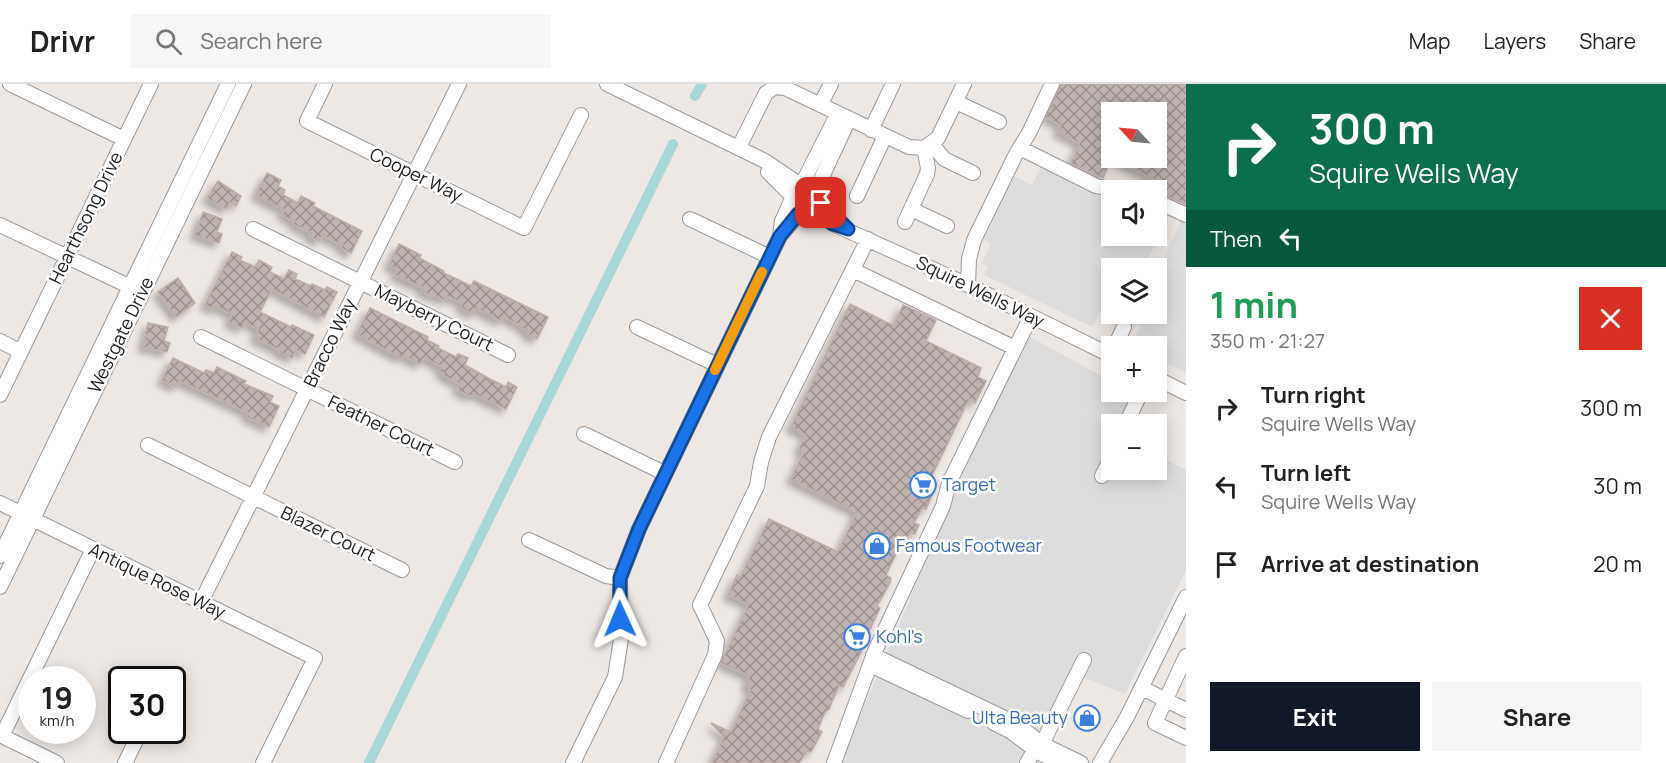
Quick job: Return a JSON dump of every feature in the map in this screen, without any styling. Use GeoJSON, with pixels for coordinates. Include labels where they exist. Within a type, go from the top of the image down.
{"type":"FeatureCollection","features":[{"type":"Feature","properties":{"kind":"street"},"geometry":{"type":"LineString","coordinates":[[10,84],[124,140]]}},
{"type":"Feature","properties":{"kind":"street","name":"Hearthsong Drive"},"geometry":{"type":"LineString","coordinates":[[0,395],[151,84]]}},
{"type":"Feature","properties":{"kind":"street","name":"Westgate Drive"},"geometry":{"type":"LineString","coordinates":[[0,587],[27,517],[136,290],[228,84]]}},
{"type":"Feature","properties":{"kind":"street","name":"Westgate Drive"},"geometry":{"type":"LineString","coordinates":[[136,290],[244,84]]}},
{"type":"Feature","properties":{"kind":"street","name":"Cooper Way"},"geometry":{"type":"LineString","coordinates":[[325,84],[308,121],[524,228],[581,115]]}},
{"type":"Feature","properties":{"kind":"street","name":"Bracco Way"},"geometry":{"type":"LineString","coordinates":[[201,602],[459,84]]}},
{"type":"Feature","properties":{"kind":"street"},"geometry":{"type":"LineString","coordinates":[[607,84],[765,160],[796,191],[798,208],[806,209]]}},
{"type":"Feature","properties":{"kind":"street"},"geometry":{"type":"LineString","coordinates":[[820,105],[831,84]]}},
{"type":"Feature","properties":{"kind":"street"},"geometry":{"type":"LineString","coordinates":[[872,130],[893,84]]}},
{"type":"Feature","properties":{"kind":"street"},"geometry":{"type":"LineString","coordinates":[[739,147],[766,93],[775,87],[785,88],[909,147],[928,146],[938,138],[964,84]]}},
{"type":"Feature","properties":{"kind":"street"},"geometry":{"type":"LineString","coordinates":[[968,285],[969,259],[974,240],[1052,84]]}},
{"type":"Feature","properties":{"kind":"street"},"geometry":{"type":"LineString","coordinates":[[956,102],[999,122]]}},
{"type":"Feature","properties":{"kind":"street"},"geometry":{"type":"LineString","coordinates":[[573,763],[615,677],[621,639],[620,578],[639,529],[664,472],[780,236],[782,221],[796,191],[826,151],[843,116]]}},
{"type":"Feature","properties":{"kind":"street"},"geometry":{"type":"LineString","coordinates":[[857,196],[885,136]]}},
{"type":"Feature","properties":{"kind":"street"},"geometry":{"type":"LineString","coordinates":[[928,146],[944,159],[973,173]]}},
{"type":"Feature","properties":{"kind":"street"},"geometry":{"type":"LineString","coordinates":[[905,222],[927,174],[928,146]]}},
{"type":"Feature","properties":{"kind":"street"},"geometry":{"type":"LineString","coordinates":[[1020,148],[1101,187]]}},
{"type":"Feature","properties":{"kind":"street"},"geometry":{"type":"LineString","coordinates":[[780,236],[814,203],[826,151]]}},
{"type":"Feature","properties":{"kind":"street"},"geometry":{"type":"LineString","coordinates":[[796,191],[807,185],[815,193]]}},
{"type":"Feature","properties":{"kind":"street","name":"Squire Wells Way"},"geometry":{"type":"LineString","coordinates":[[815,193],[821,203],[848,229]]}},
{"type":"Feature","properties":{"kind":"street"},"geometry":{"type":"LineString","coordinates":[[1167,206],[1186,215]]}},
{"type":"Feature","properties":{"kind":"street","name":"Squire Wells Way"},"geometry":{"type":"LineString","coordinates":[[806,209],[833,224],[1101,348]]}},
{"type":"Feature","properties":{"kind":"street"},"geometry":{"type":"LineString","coordinates":[[911,209],[947,226]]}},
{"type":"Feature","properties":{"kind":"street"},"geometry":{"type":"LineString","coordinates":[[690,219],[770,257]]}},
{"type":"Feature","properties":{"kind":"street"},"geometry":{"type":"LineString","coordinates":[[0,225],[136,290]]}},
{"type":"Feature","properties":{"kind":"street","name":"Mayberry Court"},"geometry":{"type":"LineString","coordinates":[[253,229],[508,355]]}},
{"type":"Feature","properties":{"kind":"street"},"geometry":{"type":"LineString","coordinates":[[666,763],[715,655],[717,641],[700,604],[757,486],[761,462],[769,437],[868,239]]}},
{"type":"Feature","properties":{"kind":"street"},"geometry":{"type":"LineString","coordinates":[[853,270],[1016,348]]}},
{"type":"Feature","properties":{"kind":"street"},"geometry":{"type":"LineString","coordinates":[[834,763],[872,660],[943,506],[949,483],[1031,316]]}},
{"type":"Feature","properties":{"kind":"street"},"geometry":{"type":"LineString","coordinates":[[637,327],[717,365]]}},
{"type":"Feature","properties":{"kind":"street"},"geometry":{"type":"LineString","coordinates":[[1120,336],[1124,327]]}},
{"type":"Feature","properties":{"kind":"street","name":"Feather Court"},"geometry":{"type":"LineString","coordinates":[[201,337],[455,462]]}},
{"type":"Feature","properties":{"kind":"street"},"geometry":{"type":"LineString","coordinates":[[0,341],[21,351]]}},
{"type":"Feature","properties":{"kind":"street"},"geometry":{"type":"LineString","coordinates":[[1167,384],[1186,393]]}},
{"type":"Feature","properties":{"kind":"street"},"geometry":{"type":"LineString","coordinates":[[584,434],[664,472]]}},
{"type":"Feature","properties":{"kind":"street","name":"Blazer Court"},"geometry":{"type":"LineString","coordinates":[[148,445],[402,570]]}},
{"type":"Feature","properties":{"kind":"street","name":"Antique Rose Way"},"geometry":{"type":"LineString","coordinates":[[0,503],[315,658],[263,763]]}},
{"type":"Feature","properties":{"kind":"street","name":"Westgate Drive"},"geometry":{"type":"LineString","coordinates":[[0,556],[27,517]]}},
{"type":"Feature","properties":{"kind":"street"},"geometry":{"type":"LineString","coordinates":[[529,540],[606,576],[620,578]]}},
{"type":"Feature","properties":{"kind":"street"},"geometry":{"type":"LineString","coordinates":[[57,763],[2,736],[93,549]]}},
{"type":"Feature","properties":{"kind":"street"},"geometry":{"type":"LineString","coordinates":[[1100,763],[1142,688],[1186,597]]}},
{"type":"Feature","properties":{"kind":"street"},"geometry":{"type":"LineString","coordinates":[[1186,656],[1183,672],[1165,700],[1155,723],[1186,738]]}},
{"type":"Feature","properties":{"kind":"street"},"geometry":{"type":"LineString","coordinates":[[872,660],[1002,727],[1038,747],[1059,763]]}},
{"type":"Feature","properties":{"kind":"street"},"geometry":{"type":"LineString","coordinates":[[1027,763],[1038,747],[1084,660]]}},
{"type":"Feature","properties":{"kind":"street"},"geometry":{"type":"LineString","coordinates":[[1142,688],[1186,710]]}},
{"type":"Feature","properties":{"kind":"street"},"geometry":{"type":"LineString","coordinates":[[125,763],[134,744]]}},
{"type":"Feature","properties":{"kind":"street"},"geometry":{"type":"LineString","coordinates":[[1038,747],[1081,763]]}},
{"type":"Feature","properties":{"kind":"shaded area"},"geometry":{"type":"Polygon","coordinates":[[[1041,167],[1101,196],[1101,246],[1154,246],[1148,258],[1101,258],[1101,309],[1092,327],[984,275],[988,267],[982,263],[991,244],[984,240],[1014,176],[1032,185],[1041,167]]]}},
{"type":"Feature","properties":{"kind":"shaded area"},"geometry":{"type":"Polygon","coordinates":[[[1181,221],[1186,224],[1186,373],[1167,364],[1167,336],[1136,336],[1141,326],[1137,324],[1167,324],[1167,258],[1164,258],[1181,221]]]}},
{"type":"Feature","properties":{"kind":"shaded area"},"geometry":{"type":"Polygon","coordinates":[[[1023,333],[1101,376],[1101,402],[1138,402],[1134,414],[1101,414],[1101,480],[1167,480],[1167,460],[1186,470],[1186,570],[1125,694],[1083,677],[1039,763],[840,763],[1023,333]]]}},
{"type":"Feature","properties":{"kind":"building"},"geometry":{"type":"Polygon","coordinates":[[[1061,84],[1186,84],[1186,205],[1167,196],[1167,180],[1156,180],[1132,168],[1167,168],[1167,102],[1101,102],[1101,168],[1108,168],[1103,178],[1071,163],[1080,143],[1058,132],[1061,125],[1046,117],[1061,84]]]}},
{"type":"Feature","properties":{"kind":"building"},"geometry":{"type":"Polygon","coordinates":[[[267,173],[281,180],[278,186],[285,190],[283,195],[298,203],[301,196],[315,203],[313,206],[362,231],[351,253],[341,248],[343,245],[322,235],[319,241],[309,236],[311,233],[293,224],[295,221],[282,215],[285,210],[256,195],[267,173]]]}},
{"type":"Feature","properties":{"kind":"building"},"geometry":{"type":"Polygon","coordinates":[[[218,181],[241,196],[236,206],[230,202],[226,209],[207,198],[218,181]]]}},
{"type":"Feature","properties":{"kind":"building"},"geometry":{"type":"Polygon","coordinates":[[[203,212],[222,219],[217,232],[222,234],[219,243],[195,235],[203,212]]]}},
{"type":"Feature","properties":{"kind":"building"},"geometry":{"type":"Polygon","coordinates":[[[399,244],[421,255],[419,258],[444,273],[471,286],[474,281],[548,317],[537,339],[527,334],[528,331],[522,326],[503,316],[501,321],[476,308],[474,314],[461,308],[463,303],[447,296],[444,300],[433,294],[432,296],[422,291],[424,288],[395,275],[398,270],[389,265],[399,244]]]}},
{"type":"Feature","properties":{"kind":"building"},"geometry":{"type":"Polygon","coordinates":[[[232,252],[242,257],[240,260],[255,267],[259,260],[272,267],[270,272],[284,279],[289,270],[297,274],[295,279],[311,286],[312,284],[325,290],[327,287],[337,292],[324,317],[272,289],[260,312],[314,335],[305,354],[296,350],[292,358],[279,352],[280,350],[255,338],[259,329],[245,322],[242,328],[229,322],[233,314],[215,306],[214,309],[205,305],[232,252]]]}},
{"type":"Feature","properties":{"kind":"building"},"geometry":{"type":"Polygon","coordinates":[[[178,278],[195,303],[176,317],[158,292],[178,278]]]}},
{"type":"Feature","properties":{"kind":"building"},"geometry":{"type":"Polygon","coordinates":[[[850,304],[894,326],[903,305],[936,320],[926,341],[981,368],[978,377],[986,381],[975,403],[969,399],[930,480],[937,484],[926,509],[922,508],[914,523],[919,525],[915,534],[910,532],[908,537],[905,535],[886,575],[891,578],[890,583],[877,606],[880,608],[867,636],[869,637],[843,687],[839,685],[829,709],[825,712],[818,729],[822,732],[811,752],[807,751],[799,763],[712,763],[724,737],[711,723],[731,732],[751,690],[746,685],[750,676],[721,663],[749,604],[728,595],[737,575],[740,578],[769,519],[838,552],[857,512],[791,479],[804,452],[799,449],[806,435],[791,427],[850,304]]]}},
{"type":"Feature","properties":{"kind":"building"},"geometry":{"type":"Polygon","coordinates":[[[370,308],[428,337],[427,340],[439,346],[438,348],[456,357],[458,354],[468,358],[465,365],[490,379],[506,387],[508,382],[517,387],[506,409],[473,393],[471,396],[457,390],[460,384],[443,375],[444,373],[440,371],[442,367],[424,357],[420,364],[403,355],[401,358],[357,334],[370,308]]]}},
{"type":"Feature","properties":{"kind":"building"},"geometry":{"type":"Polygon","coordinates":[[[148,323],[168,327],[164,341],[170,343],[167,352],[143,347],[148,323]]]}},
{"type":"Feature","properties":{"kind":"building"},"geometry":{"type":"Polygon","coordinates":[[[173,358],[204,373],[206,370],[214,373],[217,367],[246,381],[244,384],[273,396],[270,402],[279,406],[269,427],[247,417],[249,413],[187,384],[179,381],[176,387],[162,380],[173,358]]]}},
{"type":"Feature","properties":{"kind":"waterway"},"geometry":{"type":"LineString","coordinates":[[695,96],[702,84]]}},
{"type":"Feature","properties":{"kind":"waterway"},"geometry":{"type":"LineString","coordinates":[[369,763],[673,144]]}},
{"type":"Feature","properties":{"kind":"slow traffic"},"geometry":{"type":"LineString","coordinates":[[715,370],[762,272]]}},
{"type":"Feature","properties":{"kind":"place","name":"Target"},"geometry":{"type":"Point","coordinates":[923,485]}},
{"type":"Feature","properties":{"kind":"place","name":"Famous Footwear"},"geometry":{"type":"Point","coordinates":[877,546]}},
{"type":"Feature","properties":{"kind":"place","name":"Kohl's"},"geometry":{"type":"Point","coordinates":[857,637]}},
{"type":"Feature","properties":{"kind":"place","name":"Ulta Beauty"},"geometry":{"type":"Point","coordinates":[1087,718]}},
{"type":"Feature","properties":{"kind":"route"},"geometry":{"type":"LineString","coordinates":[[620,619],[620,578],[639,529],[664,472],[780,236],[798,214],[808,208],[833,224],[848,229],[821,203]]}}]}
